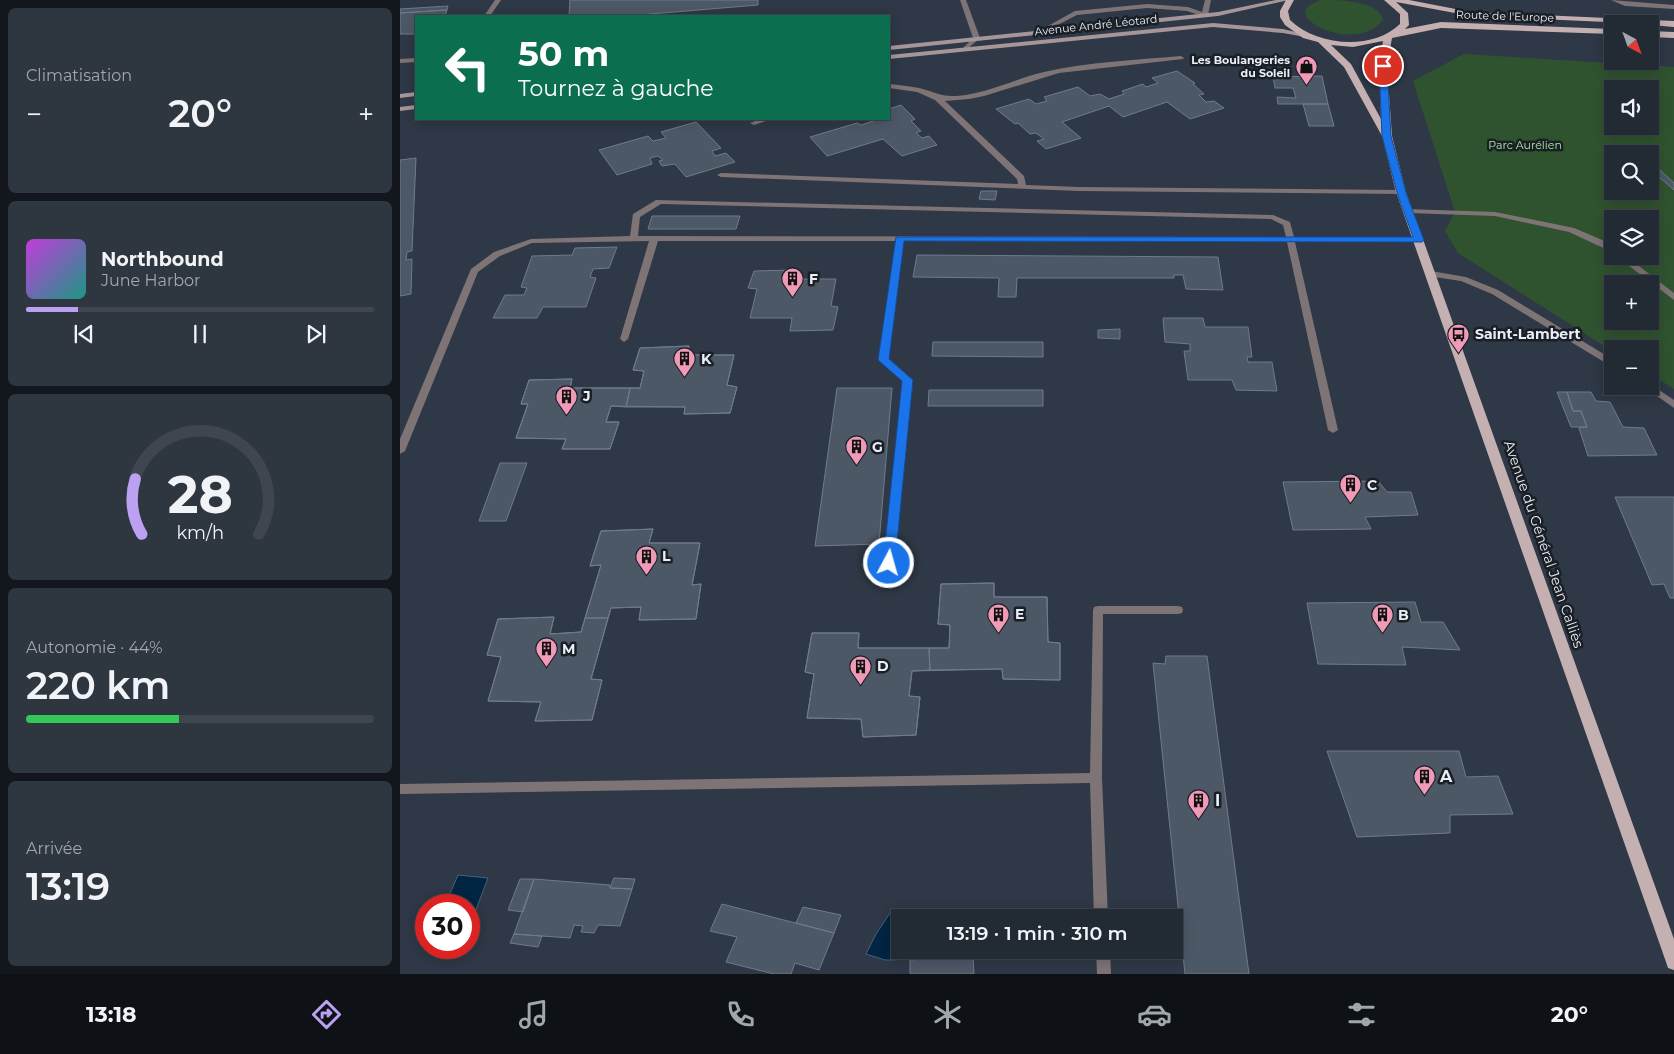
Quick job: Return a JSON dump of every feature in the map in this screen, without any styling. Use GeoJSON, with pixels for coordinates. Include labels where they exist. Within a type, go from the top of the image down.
{"type":"FeatureCollection","features":[{"type":"Feature","properties":{"kind":"main road","name":"Avenue André Léotard"},"geometry":{"type":"LineString","coordinates":[[890,48],[1205,15],[1254,8],[1288,0]]}},
{"type":"Feature","properties":{"kind":"main road"},"geometry":{"type":"LineString","coordinates":[[1288,0],[1283,13],[1286,21],[1293,29],[1320,40],[1349,45],[1388,39],[1398,33],[1405,21],[1404,14],[1388,0]]}},
{"type":"Feature","properties":{"kind":"main road","name":"Route de l'Europe"},"geometry":{"type":"LineString","coordinates":[[1396,0],[1471,14],[1674,24]]}},
{"type":"Feature","properties":{"kind":"main road","name":"Avenue André Léotard"},"geometry":{"type":"LineString","coordinates":[[890,57],[1213,25],[1305,35]]}},
{"type":"Feature","properties":{"kind":"main road","name":"Route de l'Europe"},"geometry":{"type":"LineString","coordinates":[[1398,33],[1441,25],[1604,32]]}},
{"type":"Feature","properties":{"kind":"main road"},"geometry":{"type":"LineString","coordinates":[[1659,34],[1674,35]]}},
{"type":"Feature","properties":{"kind":"main road","name":"Avenue du Général Jean Calliès"},"geometry":{"type":"LineString","coordinates":[[1388,39],[1383,66],[1387,136],[1401,192],[1674,962]]}},
{"type":"Feature","properties":{"kind":"main road","name":"Avenue du Général Jean Calliès"},"geometry":{"type":"LineString","coordinates":[[1320,40],[1348,66],[1387,136]]}},
{"type":"Feature","properties":{"kind":"main road"},"geometry":{"type":"LineString","coordinates":[[400,96],[415,94]]}},
{"type":"Feature","properties":{"kind":"main road"},"geometry":{"type":"LineString","coordinates":[[400,109],[415,108]]}},
{"type":"Feature","properties":{"kind":"street"},"geometry":{"type":"LineString","coordinates":[[488,15],[498,0]]}},
{"type":"Feature","properties":{"kind":"street"},"geometry":{"type":"LineString","coordinates":[[963,0],[977,38],[966,48]]}},
{"type":"Feature","properties":{"kind":"street"},"geometry":{"type":"LineString","coordinates":[[1040,32],[1075,13],[1147,6],[1188,9],[1205,15],[1208,0]]}},
{"type":"Feature","properties":{"kind":"street"},"geometry":{"type":"LineString","coordinates":[[1614,0],[1625,4],[1674,7]]}},
{"type":"Feature","properties":{"kind":"street"},"geometry":{"type":"LineString","coordinates":[[890,86],[919,90],[938,98],[954,100],[974,98],[1058,71],[1181,58]]}},
{"type":"Feature","properties":{"kind":"street"},"geometry":{"type":"LineString","coordinates":[[400,61],[415,60]]}},
{"type":"Feature","properties":{"kind":"street"},"geometry":{"type":"LineString","coordinates":[[938,98],[1021,178],[1022,187]]}},
{"type":"Feature","properties":{"kind":"street"},"geometry":{"type":"LineString","coordinates":[[754,123],[764,120]]}},
{"type":"Feature","properties":{"kind":"street"},"geometry":{"type":"LineString","coordinates":[[721,175],[1078,190],[1401,192]]}},
{"type":"Feature","properties":{"kind":"street"},"geometry":{"type":"LineString","coordinates":[[634,238],[636,216],[659,202],[1274,217],[1288,224],[1334,430]]}},
{"type":"Feature","properties":{"kind":"street"},"geometry":{"type":"LineString","coordinates":[[1409,211],[1495,214],[1571,230],[1604,244]]}},
{"type":"Feature","properties":{"kind":"street"},"geometry":{"type":"LineString","coordinates":[[400,451],[474,271],[498,254],[531,242],[634,238],[1419,240]]}},
{"type":"Feature","properties":{"kind":"street"},"geometry":{"type":"LineString","coordinates":[[624,338],[654,239]]}},
{"type":"Feature","properties":{"kind":"street"},"geometry":{"type":"LineString","coordinates":[[889,563],[907,380],[884,360],[900,239]]}},
{"type":"Feature","properties":{"kind":"street"},"geometry":{"type":"LineString","coordinates":[[1632,265],[1674,297]]}},
{"type":"Feature","properties":{"kind":"street"},"geometry":{"type":"LineString","coordinates":[[1431,274],[1463,279],[1495,292],[1604,358]]}},
{"type":"Feature","properties":{"kind":"street"},"geometry":{"type":"LineString","coordinates":[[1659,394],[1674,405]]}},
{"type":"Feature","properties":{"kind":"street"},"geometry":{"type":"LineString","coordinates":[[1101,909],[1096,778],[1098,610],[1178,610]]}},
{"type":"Feature","properties":{"kind":"street"},"geometry":{"type":"LineString","coordinates":[[400,789],[1096,778]]}},
{"type":"Feature","properties":{"kind":"street"},"geometry":{"type":"LineString","coordinates":[[1103,959],[1104,974]]}},
{"type":"Feature","properties":{"kind":"green space"},"geometry":{"type":"Polygon","coordinates":[[[1320,0],[1357,2],[1374,8],[1380,13],[1383,20],[1366,32],[1355,34],[1344,34],[1322,29],[1306,17],[1305,10],[1320,0]]]}},
{"type":"Feature","properties":{"kind":"green space","name":"Parc Aurélien"},"geometry":{"type":"Polygon","coordinates":[[[1464,54],[1604,63],[1604,70],[1659,70],[1659,66],[1674,67],[1674,389],[1659,380],[1659,340],[1604,340],[1604,346],[1458,253],[1445,231],[1455,212],[1413,81],[1464,54]]]}},
{"type":"Feature","properties":{"kind":"water"},"geometry":{"type":"Polygon","coordinates":[[[458,875],[488,878],[480,899],[480,894],[450,894],[458,875]]]}},
{"type":"Feature","properties":{"kind":"water"},"geometry":{"type":"Polygon","coordinates":[[[890,913],[891,959],[895,960],[885,960],[866,954],[876,934],[890,913]]]}},
{"type":"Feature","properties":{"kind":"building"},"geometry":{"type":"Polygon","coordinates":[[[570,0],[758,0],[758,5],[638,15],[569,15],[570,0]]]}},
{"type":"Feature","properties":{"kind":"building"},"geometry":{"type":"Polygon","coordinates":[[[448,6],[447,10],[400,13],[400,9],[448,6]]]}},
{"type":"Feature","properties":{"kind":"building"},"geometry":{"type":"Polygon","coordinates":[[[447,10],[445,15],[415,15],[415,34],[400,34],[400,13],[447,10]]]}},
{"type":"Feature","properties":{"kind":"building"},"geometry":{"type":"Polygon","coordinates":[[[1177,71],[1195,83],[1193,84],[1204,94],[1199,95],[1206,102],[1214,101],[1224,108],[1190,119],[1167,102],[1123,117],[1109,106],[1062,122],[1081,138],[1046,149],[1037,141],[1044,139],[1036,133],[1030,134],[1018,123],[1015,124],[996,109],[1029,99],[1036,104],[1047,101],[1044,97],[1078,87],[1090,96],[1100,94],[1109,99],[1124,94],[1122,91],[1143,84],[1146,87],[1158,83],[1152,78],[1177,71]]]}},
{"type":"Feature","properties":{"kind":"building"},"geometry":{"type":"Polygon","coordinates":[[[1322,76],[1328,104],[1278,104],[1277,97],[1296,98],[1293,88],[1275,88],[1273,77],[1322,76]]]}},
{"type":"Feature","properties":{"kind":"building"},"geometry":{"type":"Polygon","coordinates":[[[1303,104],[1328,104],[1334,126],[1309,126],[1303,104]]]}},
{"type":"Feature","properties":{"kind":"building"},"geometry":{"type":"Polygon","coordinates":[[[901,105],[915,119],[911,121],[921,131],[916,133],[922,138],[929,136],[937,145],[902,156],[883,139],[827,156],[810,137],[857,123],[861,125],[876,120],[890,120],[890,109],[901,105]]]}},
{"type":"Feature","properties":{"kind":"building"},"geometry":{"type":"Polygon","coordinates":[[[696,122],[721,148],[712,151],[715,156],[726,153],[735,162],[686,177],[675,164],[662,166],[659,161],[663,160],[658,156],[650,158],[652,164],[617,175],[599,150],[648,136],[653,141],[666,138],[661,132],[696,122]]]}},
{"type":"Feature","properties":{"kind":"building"},"geometry":{"type":"Polygon","coordinates":[[[416,158],[412,251],[407,252],[406,260],[412,259],[411,294],[400,296],[400,160],[416,158]]]}},
{"type":"Feature","properties":{"kind":"building"},"geometry":{"type":"Polygon","coordinates":[[[1659,169],[1674,183],[1674,190],[1659,177],[1659,169]]]}},
{"type":"Feature","properties":{"kind":"building"},"geometry":{"type":"Polygon","coordinates":[[[981,191],[997,191],[995,200],[979,199],[981,191]]]}},
{"type":"Feature","properties":{"kind":"building"},"geometry":{"type":"Polygon","coordinates":[[[652,216],[740,216],[736,229],[648,229],[652,216]]]}},
{"type":"Feature","properties":{"kind":"building"},"geometry":{"type":"Polygon","coordinates":[[[617,247],[609,268],[593,269],[590,277],[596,278],[586,307],[543,307],[537,318],[493,318],[505,295],[524,295],[527,288],[521,287],[532,256],[572,255],[575,248],[617,247]]]}},
{"type":"Feature","properties":{"kind":"building"},"geometry":{"type":"Polygon","coordinates":[[[917,255],[1218,257],[1223,290],[1186,289],[1183,275],[1174,275],[1174,278],[1017,278],[1016,297],[998,297],[999,278],[913,277],[917,255]]]}},
{"type":"Feature","properties":{"kind":"building","name":"F"},"geometry":{"type":"Polygon","coordinates":[[[794,270],[793,279],[836,279],[831,306],[838,307],[833,330],[790,331],[792,318],[750,318],[757,289],[748,288],[754,271],[794,270]]]}},
{"type":"Feature","properties":{"kind":"building"},"geometry":{"type":"Polygon","coordinates":[[[1163,318],[1203,318],[1205,327],[1248,327],[1252,357],[1247,357],[1248,362],[1272,362],[1277,391],[1236,390],[1232,380],[1188,380],[1184,351],[1190,351],[1190,344],[1165,342],[1163,318]]]}},
{"type":"Feature","properties":{"kind":"building"},"geometry":{"type":"Polygon","coordinates":[[[1120,329],[1120,339],[1098,338],[1098,330],[1120,329]]]}},
{"type":"Feature","properties":{"kind":"building"},"geometry":{"type":"Polygon","coordinates":[[[933,342],[1043,342],[1043,357],[932,356],[933,342]]]}},
{"type":"Feature","properties":{"kind":"building"},"geometry":{"type":"Polygon","coordinates":[[[689,346],[687,355],[734,355],[727,385],[737,387],[730,413],[684,414],[685,407],[611,406],[606,422],[619,422],[610,449],[562,449],[566,439],[516,438],[528,404],[521,404],[529,380],[572,379],[570,388],[640,388],[644,371],[633,370],[640,348],[689,346]]]}},
{"type":"Feature","properties":{"kind":"building","name":"K"},"geometry":{"type":"Polygon","coordinates":[[[689,346],[687,355],[734,355],[727,385],[737,387],[730,413],[684,414],[685,407],[626,407],[630,388],[640,388],[644,371],[633,370],[640,348],[689,346]]]}},
{"type":"Feature","properties":{"kind":"building","name":"J"},"geometry":{"type":"Polygon","coordinates":[[[572,379],[570,388],[630,388],[626,407],[611,406],[606,422],[619,422],[610,449],[562,449],[566,439],[516,438],[528,404],[521,404],[529,380],[572,379]]]}},
{"type":"Feature","properties":{"kind":"building","name":"G"},"geometry":{"type":"Polygon","coordinates":[[[837,388],[892,388],[879,544],[815,546],[837,388]]]}},
{"type":"Feature","properties":{"kind":"building"},"geometry":{"type":"Polygon","coordinates":[[[929,390],[1043,390],[1043,406],[928,406],[929,390]]]}},
{"type":"Feature","properties":{"kind":"building"},"geometry":{"type":"Polygon","coordinates":[[[1557,392],[1567,392],[1573,411],[1581,411],[1587,427],[1571,427],[1557,392]]]}},
{"type":"Feature","properties":{"kind":"building"},"geometry":{"type":"Polygon","coordinates":[[[1567,392],[1591,392],[1596,401],[1610,402],[1623,427],[1644,428],[1657,455],[1588,456],[1579,428],[1587,427],[1581,411],[1573,411],[1567,392]]]}},
{"type":"Feature","properties":{"kind":"building"},"geometry":{"type":"Polygon","coordinates":[[[500,463],[527,463],[506,521],[479,521],[500,463]]]}},
{"type":"Feature","properties":{"kind":"building","name":"C"},"geometry":{"type":"Polygon","coordinates":[[[1378,481],[1387,492],[1411,492],[1418,515],[1365,517],[1371,529],[1293,530],[1283,482],[1378,481]]]}},
{"type":"Feature","properties":{"kind":"building"},"geometry":{"type":"Polygon","coordinates":[[[1615,497],[1674,497],[1674,598],[1670,598],[1664,584],[1652,585],[1615,497]]]}},
{"type":"Feature","properties":{"kind":"building"},"geometry":{"type":"Polygon","coordinates":[[[653,529],[649,543],[700,543],[692,585],[701,584],[696,619],[639,620],[641,607],[611,608],[591,679],[602,680],[592,720],[535,721],[541,702],[488,701],[501,657],[487,655],[498,619],[554,617],[550,634],[581,632],[601,565],[590,566],[601,531],[653,529]]]}},
{"type":"Feature","properties":{"kind":"building","name":"L"},"geometry":{"type":"Polygon","coordinates":[[[653,529],[649,543],[700,543],[692,585],[701,584],[696,619],[639,620],[641,607],[611,608],[608,618],[585,618],[601,565],[590,566],[601,531],[653,529]]]}},
{"type":"Feature","properties":{"kind":"building"},"geometry":{"type":"Polygon","coordinates":[[[994,583],[994,597],[1047,597],[1048,642],[1060,643],[1060,680],[1003,679],[1002,669],[912,671],[909,696],[920,697],[916,735],[863,737],[861,719],[807,718],[814,674],[805,672],[812,633],[859,633],[858,648],[949,648],[950,625],[938,624],[941,584],[994,583]]]}},
{"type":"Feature","properties":{"kind":"building","name":"E"},"geometry":{"type":"Polygon","coordinates":[[[994,583],[994,597],[1047,597],[1048,642],[1060,643],[1060,680],[1003,679],[1002,669],[930,670],[929,648],[949,648],[950,625],[938,624],[941,584],[994,583]]]}},
{"type":"Feature","properties":{"kind":"building","name":"B"},"geometry":{"type":"Polygon","coordinates":[[[1415,602],[1421,622],[1443,622],[1460,650],[1402,647],[1406,665],[1318,664],[1307,603],[1415,602]]]}},
{"type":"Feature","properties":{"kind":"building","name":"M"},"geometry":{"type":"Polygon","coordinates":[[[554,617],[550,634],[581,632],[585,618],[608,618],[591,679],[602,680],[592,720],[535,721],[541,702],[488,701],[501,657],[487,655],[498,619],[554,617]]]}},
{"type":"Feature","properties":{"kind":"building","name":"D"},"geometry":{"type":"Polygon","coordinates":[[[812,633],[859,633],[858,648],[929,648],[930,670],[912,671],[909,696],[920,697],[916,735],[863,737],[861,719],[807,718],[814,674],[805,672],[812,633]]]}},
{"type":"Feature","properties":{"kind":"building","name":"I"},"geometry":{"type":"Polygon","coordinates":[[[1166,656],[1207,656],[1249,974],[1185,974],[1183,909],[1178,909],[1153,663],[1165,664],[1166,656]]]}},
{"type":"Feature","properties":{"kind":"building","name":"A"},"geometry":{"type":"Polygon","coordinates":[[[1327,751],[1459,751],[1466,777],[1498,776],[1513,814],[1450,815],[1450,833],[1357,837],[1327,751]]]}},
{"type":"Feature","properties":{"kind":"building"},"geometry":{"type":"Polygon","coordinates":[[[614,878],[635,879],[632,889],[610,888],[614,878]]]}},
{"type":"Feature","properties":{"kind":"building"},"geometry":{"type":"Polygon","coordinates":[[[520,879],[534,879],[523,912],[508,910],[520,879]]]}},
{"type":"Feature","properties":{"kind":"building"},"geometry":{"type":"Polygon","coordinates":[[[534,879],[610,885],[610,888],[632,889],[620,926],[598,925],[594,933],[581,932],[583,926],[574,925],[570,938],[514,934],[534,879]]]}},
{"type":"Feature","properties":{"kind":"building"},"geometry":{"type":"Polygon","coordinates":[[[722,904],[834,933],[819,970],[795,963],[791,974],[774,974],[726,962],[737,937],[710,931],[722,904]]]}},
{"type":"Feature","properties":{"kind":"building"},"geometry":{"type":"Polygon","coordinates":[[[803,907],[841,915],[834,933],[796,923],[803,907]]]}},
{"type":"Feature","properties":{"kind":"building"},"geometry":{"type":"Polygon","coordinates":[[[514,934],[542,936],[538,947],[510,943],[514,934]]]}},
{"type":"Feature","properties":{"kind":"building"},"geometry":{"type":"Polygon","coordinates":[[[973,959],[974,974],[910,974],[910,960],[973,959]]]}},
{"type":"Feature","properties":{"kind":"place","name":"Les Boulangeries du Soleil"},"geometry":{"type":"Point","coordinates":[1306,85]}},
{"type":"Feature","properties":{"kind":"place","name":"F"},"geometry":{"type":"Point","coordinates":[793,298]}},
{"type":"Feature","properties":{"kind":"place","name":"Saint-Lambert"},"geometry":{"type":"Point","coordinates":[1459,353]}},
{"type":"Feature","properties":{"kind":"place","name":"K"},"geometry":{"type":"Point","coordinates":[685,378]}},
{"type":"Feature","properties":{"kind":"place","name":"J"},"geometry":{"type":"Point","coordinates":[567,415]}},
{"type":"Feature","properties":{"kind":"place","name":"G"},"geometry":{"type":"Point","coordinates":[856,466]}},
{"type":"Feature","properties":{"kind":"place","name":"C"},"geometry":{"type":"Point","coordinates":[1351,504]}},
{"type":"Feature","properties":{"kind":"place","name":"L"},"geometry":{"type":"Point","coordinates":[646,575]}},
{"type":"Feature","properties":{"kind":"place","name":"E"},"geometry":{"type":"Point","coordinates":[999,633]}},
{"type":"Feature","properties":{"kind":"place","name":"B"},"geometry":{"type":"Point","coordinates":[1382,634]}},
{"type":"Feature","properties":{"kind":"place","name":"M"},"geometry":{"type":"Point","coordinates":[546,668]}},
{"type":"Feature","properties":{"kind":"place","name":"D"},"geometry":{"type":"Point","coordinates":[861,685]}},
{"type":"Feature","properties":{"kind":"place","name":"A"},"geometry":{"type":"Point","coordinates":[1424,795]}},
{"type":"Feature","properties":{"kind":"place","name":"I"},"geometry":{"type":"Point","coordinates":[1199,819]}},
{"type":"Feature","properties":{"kind":"route"},"geometry":{"type":"LineString","coordinates":[[889,563],[907,380],[884,360],[900,239],[1419,240],[1402,196],[1387,136],[1383,66]]}}]}
